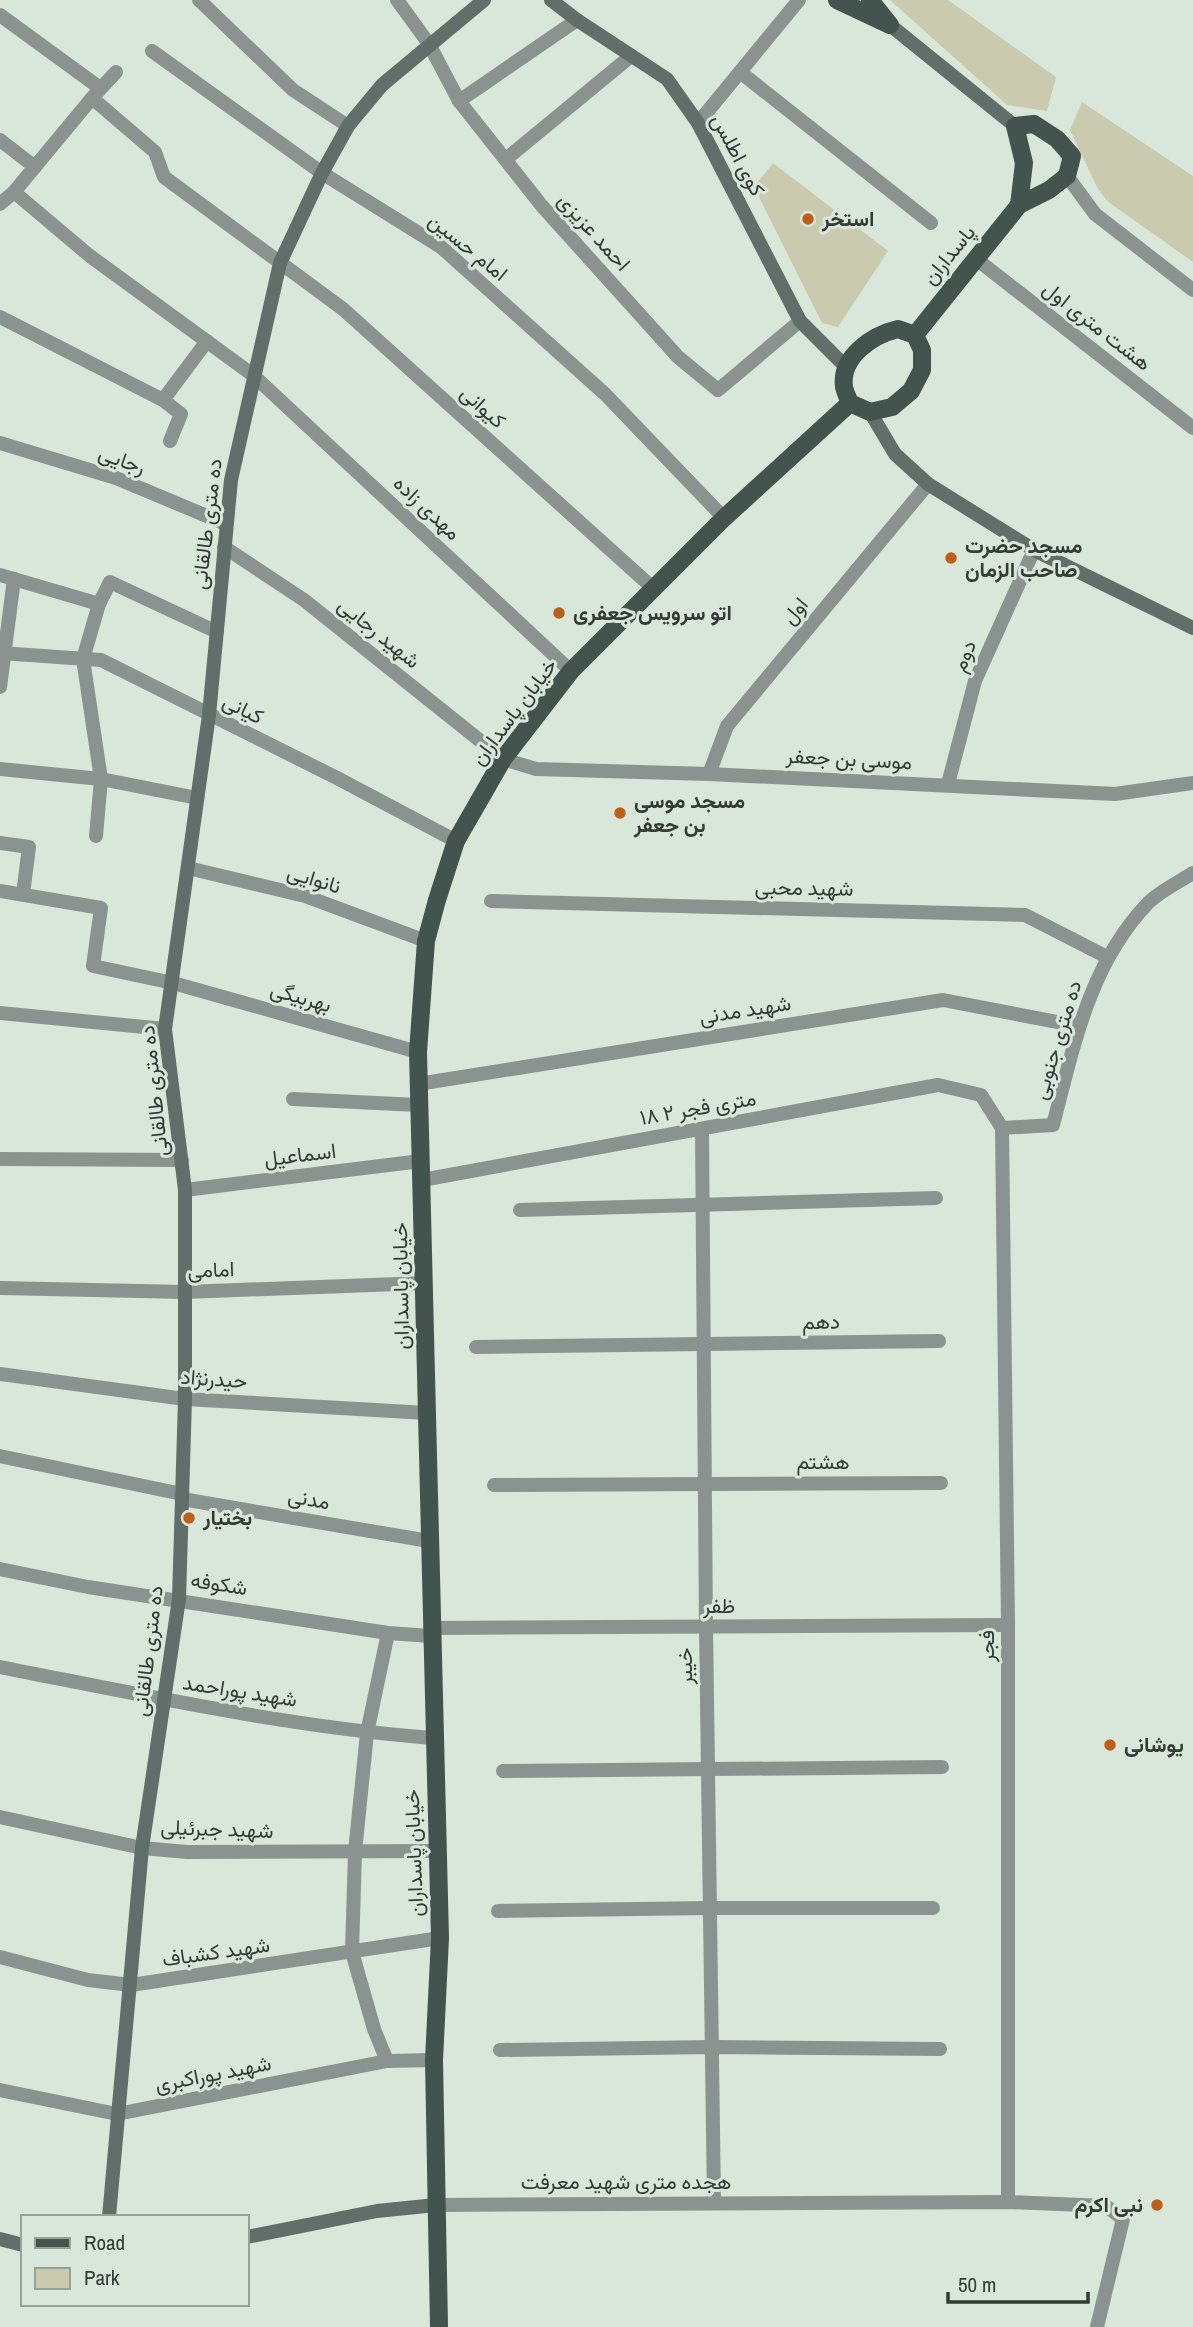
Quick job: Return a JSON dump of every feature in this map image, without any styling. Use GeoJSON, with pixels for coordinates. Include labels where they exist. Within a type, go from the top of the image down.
{"type":"FeatureCollection","features":[{"type":"Feature","properties":{"kind":"main road"},"geometry":{"type":"LineString","coordinates":[[837,0],[890,25]]}},
{"type":"Feature","properties":{"kind":"main road"},"geometry":{"type":"LineString","coordinates":[[870,0],[890,25]]}},
{"type":"Feature","properties":{"kind":"main road"},"geometry":{"type":"LineString","coordinates":[[1019,205],[1024,163],[1014,126],[1034,124],[1057,139],[1072,156],[1067,176]]}},
{"type":"Feature","properties":{"kind":"main road","name":"پاسداران"},"geometry":{"type":"LineString","coordinates":[[915,335],[1019,205],[1049,190],[1067,176]]}},
{"type":"Feature","properties":{"kind":"main road"},"geometry":{"type":"LineString","coordinates":[[898,329],[915,335],[922,350],[922,370],[911,391],[892,407],[870,412],[850,403],[844,386],[846,367],[860,347],[879,334],[898,329]]}},
{"type":"Feature","properties":{"kind":"main road","name":"خیابان پاسداران"},"geometry":{"type":"LineString","coordinates":[[439,2327],[435,2060],[440,1938],[418,1105],[418,1052],[426,941],[456,841],[503,759],[571,671],[724,518],[850,403]]}},
{"type":"Feature","properties":{"kind":"street"},"geometry":{"type":"LineString","coordinates":[[199,0],[293,90],[348,126]]}},
{"type":"Feature","properties":{"kind":"street","name":"احمد عزیزی"},"geometry":{"type":"LineString","coordinates":[[397,0],[429,44],[459,101],[542,206],[678,357],[718,390],[800,321]]}},
{"type":"Feature","properties":{"kind":"street","name":"ده متری طالقانی"},"geometry":{"type":"LineString","coordinates":[[109,2215],[142,1848],[178,1599],[185,1399],[186,1190],[165,1029],[209,715],[231,480],[280,263],[322,173],[348,126],[382,85],[484,0]]}},
{"type":"Feature","properties":{"kind":"street","name":"کوی اطلس"},"geometry":{"type":"LineString","coordinates":[[551,0],[667,79],[698,123],[800,321],[846,367]]}},
{"type":"Feature","properties":{"kind":"street"},"geometry":{"type":"LineString","coordinates":[[698,123],[799,0]]}},
{"type":"Feature","properties":{"kind":"street"},"geometry":{"type":"LineString","coordinates":[[0,15],[96,93]]}},
{"type":"Feature","properties":{"kind":"street"},"geometry":{"type":"LineString","coordinates":[[459,101],[577,20]]}},
{"type":"Feature","properties":{"kind":"street"},"geometry":{"type":"LineString","coordinates":[[890,25],[1014,126]]}},
{"type":"Feature","properties":{"kind":"street","name":"امام حسین"},"geometry":{"type":"LineString","coordinates":[[152,51],[322,173],[441,247],[605,394],[724,518]]}},
{"type":"Feature","properties":{"kind":"street"},"geometry":{"type":"LineString","coordinates":[[506,159],[631,56]]}},
{"type":"Feature","properties":{"kind":"street"},"geometry":{"type":"LineString","coordinates":[[0,204],[14,192],[116,72]]}},
{"type":"Feature","properties":{"kind":"street"},"geometry":{"type":"LineString","coordinates":[[740,72],[931,223]]}},
{"type":"Feature","properties":{"kind":"street","name":"کیوانی"},"geometry":{"type":"LineString","coordinates":[[96,93],[155,152],[164,177],[343,309],[654,589]]}},
{"type":"Feature","properties":{"kind":"street"},"geometry":{"type":"LineString","coordinates":[[0,140],[35,167]]}},
{"type":"Feature","properties":{"kind":"street"},"geometry":{"type":"LineString","coordinates":[[1067,176],[1095,215],[1193,290]]}},
{"type":"Feature","properties":{"kind":"street","name":"مهدی زاده"},"geometry":{"type":"LineString","coordinates":[[14,192],[90,256],[253,375],[571,671]]}},
{"type":"Feature","properties":{"kind":"street","name":"هشت متری اول"},"geometry":{"type":"LineString","coordinates":[[975,258],[1193,428]]}},
{"type":"Feature","properties":{"kind":"street"},"geometry":{"type":"LineString","coordinates":[[0,317],[163,400],[181,414],[170,441]]}},
{"type":"Feature","properties":{"kind":"street"},"geometry":{"type":"LineString","coordinates":[[163,400],[207,341]]}},
{"type":"Feature","properties":{"kind":"street"},"geometry":{"type":"LineString","coordinates":[[870,412],[895,454],[928,484],[1034,550],[1193,628]]}},
{"type":"Feature","properties":{"kind":"street","name":"رجایی"},"geometry":{"type":"LineString","coordinates":[[0,443],[116,478],[226,524]]}},
{"type":"Feature","properties":{"kind":"street","name":"اول"},"geometry":{"type":"LineString","coordinates":[[709,774],[727,726],[928,484]]}},
{"type":"Feature","properties":{"kind":"street","name":"شهید رجایی"},"geometry":{"type":"LineString","coordinates":[[224,547],[304,600],[503,759]]}},
{"type":"Feature","properties":{"kind":"street","name":"دوم"},"geometry":{"type":"LineString","coordinates":[[948,784],[975,681],[1034,550]]}},
{"type":"Feature","properties":{"kind":"street"},"geometry":{"type":"LineString","coordinates":[[0,687],[7,577],[99,604]]}},
{"type":"Feature","properties":{"kind":"street"},"geometry":{"type":"LineString","coordinates":[[96,836],[101,779],[83,659],[99,604],[110,582],[216,632]]}},
{"type":"Feature","properties":{"kind":"street","name":"کیانی"},"geometry":{"type":"LineString","coordinates":[[2,653],[101,660],[456,841]]}},
{"type":"Feature","properties":{"kind":"street","name":"موسی بن جعفر"},"geometry":{"type":"LineString","coordinates":[[503,759],[536,769],[948,784],[1115,794],[1193,783]]}},
{"type":"Feature","properties":{"kind":"street"},"geometry":{"type":"LineString","coordinates":[[0,769],[101,779],[197,798]]}},
{"type":"Feature","properties":{"kind":"street"},"geometry":{"type":"LineString","coordinates":[[0,843],[29,848],[23,894],[0,891]]}},
{"type":"Feature","properties":{"kind":"street","name":"نانوایی"},"geometry":{"type":"LineString","coordinates":[[188,868],[305,896],[426,941]]}},
{"type":"Feature","properties":{"kind":"street","name":"ده متری جنوبی"},"geometry":{"type":"LineString","coordinates":[[1002,1128],[1053,1125],[1079,1026],[1107,957],[1149,902],[1193,873]]}},
{"type":"Feature","properties":{"kind":"street","name":"بهربیگی"},"geometry":{"type":"LineString","coordinates":[[23,894],[101,908],[93,966],[173,983],[418,1052]]}},
{"type":"Feature","properties":{"kind":"street","name":"شهید محبی"},"geometry":{"type":"LineString","coordinates":[[491,901],[1025,915],[1107,957]]}},
{"type":"Feature","properties":{"kind":"street","name":"شهید مدنی"},"geometry":{"type":"LineString","coordinates":[[418,1084],[943,1000],[1079,1026]]}},
{"type":"Feature","properties":{"kind":"street"},"geometry":{"type":"LineString","coordinates":[[0,1013],[165,1029]]}},
{"type":"Feature","properties":{"kind":"street","name":"۱۸ متری فجر ۲"},"geometry":{"type":"LineString","coordinates":[[422,1180],[938,1085],[981,1095],[1002,1128]]}},
{"type":"Feature","properties":{"kind":"street"},"geometry":{"type":"LineString","coordinates":[[293,1099],[418,1105]]}},
{"type":"Feature","properties":{"kind":"street","name":"فجر"},"geometry":{"type":"LineString","coordinates":[[1002,1128],[1008,1625],[1008,2202]]}},
{"type":"Feature","properties":{"kind":"street","name":"خیبر"},"geometry":{"type":"LineString","coordinates":[[702,1129],[714,2202]]}},
{"type":"Feature","properties":{"kind":"street"},"geometry":{"type":"LineString","coordinates":[[0,1159],[182,1160]]}},
{"type":"Feature","properties":{"kind":"street","name":"اسماعیل"},"geometry":{"type":"LineString","coordinates":[[186,1190],[421,1161]]}},
{"type":"Feature","properties":{"kind":"street"},"geometry":{"type":"LineString","coordinates":[[520,1210],[936,1198]]}},
{"type":"Feature","properties":{"kind":"street","name":"امامی"},"geometry":{"type":"LineString","coordinates":[[0,1288],[185,1293],[424,1283]]}},
{"type":"Feature","properties":{"kind":"street","name":"دهم"},"geometry":{"type":"LineString","coordinates":[[476,1347],[939,1342]]}},
{"type":"Feature","properties":{"kind":"street","name":"حیدرنژاد"},"geometry":{"type":"LineString","coordinates":[[0,1374],[185,1399],[427,1413]]}},
{"type":"Feature","properties":{"kind":"street","name":"مدنی"},"geometry":{"type":"LineString","coordinates":[[0,1456],[182,1496],[429,1541]]}},
{"type":"Feature","properties":{"kind":"street","name":"هشتم"},"geometry":{"type":"LineString","coordinates":[[494,1485],[941,1483]]}},
{"type":"Feature","properties":{"kind":"street","name":"شکوفه"},"geometry":{"type":"LineString","coordinates":[[0,1569],[89,1587],[388,1633],[431,1632]]}},
{"type":"Feature","properties":{"kind":"street","name":"ظفر"},"geometry":{"type":"LineString","coordinates":[[431,1632],[1008,1625]]}},
{"type":"Feature","properties":{"kind":"street"},"geometry":{"type":"LineString","coordinates":[[387,2061],[374,2029],[352,1952],[355,1852],[367,1733],[388,1633]]}},
{"type":"Feature","properties":{"kind":"street","name":"شهید پوراحمد"},"geometry":{"type":"LineString","coordinates":[[0,1667],[164,1699],[367,1733],[433,1738]]}},
{"type":"Feature","properties":{"kind":"street"},"geometry":{"type":"LineString","coordinates":[[503,1771],[942,1767]]}},
{"type":"Feature","properties":{"kind":"street","name":"شهید جبرئیلی"},"geometry":{"type":"LineString","coordinates":[[0,1817],[142,1848],[187,1852],[436,1852]]}},
{"type":"Feature","properties":{"kind":"street"},"geometry":{"type":"LineString","coordinates":[[498,1911],[933,1908]]}},
{"type":"Feature","properties":{"kind":"street","name":"شهید کشباف"},"geometry":{"type":"LineString","coordinates":[[0,1957],[88,1980],[131,1985],[440,1938]]}},
{"type":"Feature","properties":{"kind":"street"},"geometry":{"type":"LineString","coordinates":[[500,2050],[712,2047],[940,2049]]}},
{"type":"Feature","properties":{"kind":"street","name":"شهید پوراکبری"},"geometry":{"type":"LineString","coordinates":[[0,2090],[117,2114],[387,2061],[435,2060]]}},
{"type":"Feature","properties":{"kind":"street","name":"هجده متری شهید معرفت"},"geometry":{"type":"LineString","coordinates":[[248,2237],[377,2211],[436,2205],[1008,2202],[1106,2206],[1123,2220],[1097,2327]]}},
{"type":"Feature","properties":{"kind":"street"},"geometry":{"type":"LineString","coordinates":[[0,2239],[21,2244]]}},
{"type":"Feature","properties":{"kind":"green space"},"geometry":{"type":"Polygon","coordinates":[[[890,0],[948,0],[1056,77],[1047,111],[1007,105],[890,0]]]}},
{"type":"Feature","properties":{"kind":"green space"},"geometry":{"type":"Polygon","coordinates":[[[1082,102],[1193,176],[1193,262],[1107,201],[1097,187],[1070,130],[1082,102]]]}},
{"type":"Feature","properties":{"kind":"green space","name":"استخر"},"geometry":{"type":"Polygon","coordinates":[[[773,163],[888,251],[838,327],[822,323],[754,187],[773,163]]]}},
{"type":"Feature","properties":{"kind":"place","name":"استخر"},"geometry":{"type":"Point","coordinates":[808,219]}},
{"type":"Feature","properties":{"kind":"place","name":"مسجد حضرت صاحب الزمان"},"geometry":{"type":"Point","coordinates":[951,558]}},
{"type":"Feature","properties":{"kind":"place","name":"اتو سرویس جعفری"},"geometry":{"type":"Point","coordinates":[559,613]}},
{"type":"Feature","properties":{"kind":"place","name":"مسجد موسی بن جعفر"},"geometry":{"type":"Point","coordinates":[620,813]}},
{"type":"Feature","properties":{"kind":"place","name":"بختیار"},"geometry":{"type":"Point","coordinates":[189,1518]}},
{"type":"Feature","properties":{"kind":"place","name":"یوشانی"},"geometry":{"type":"Point","coordinates":[1110,1745]}},
{"type":"Feature","properties":{"kind":"place","name":"نبی اکرم"},"geometry":{"type":"Point","coordinates":[1157,2205]}}]}
